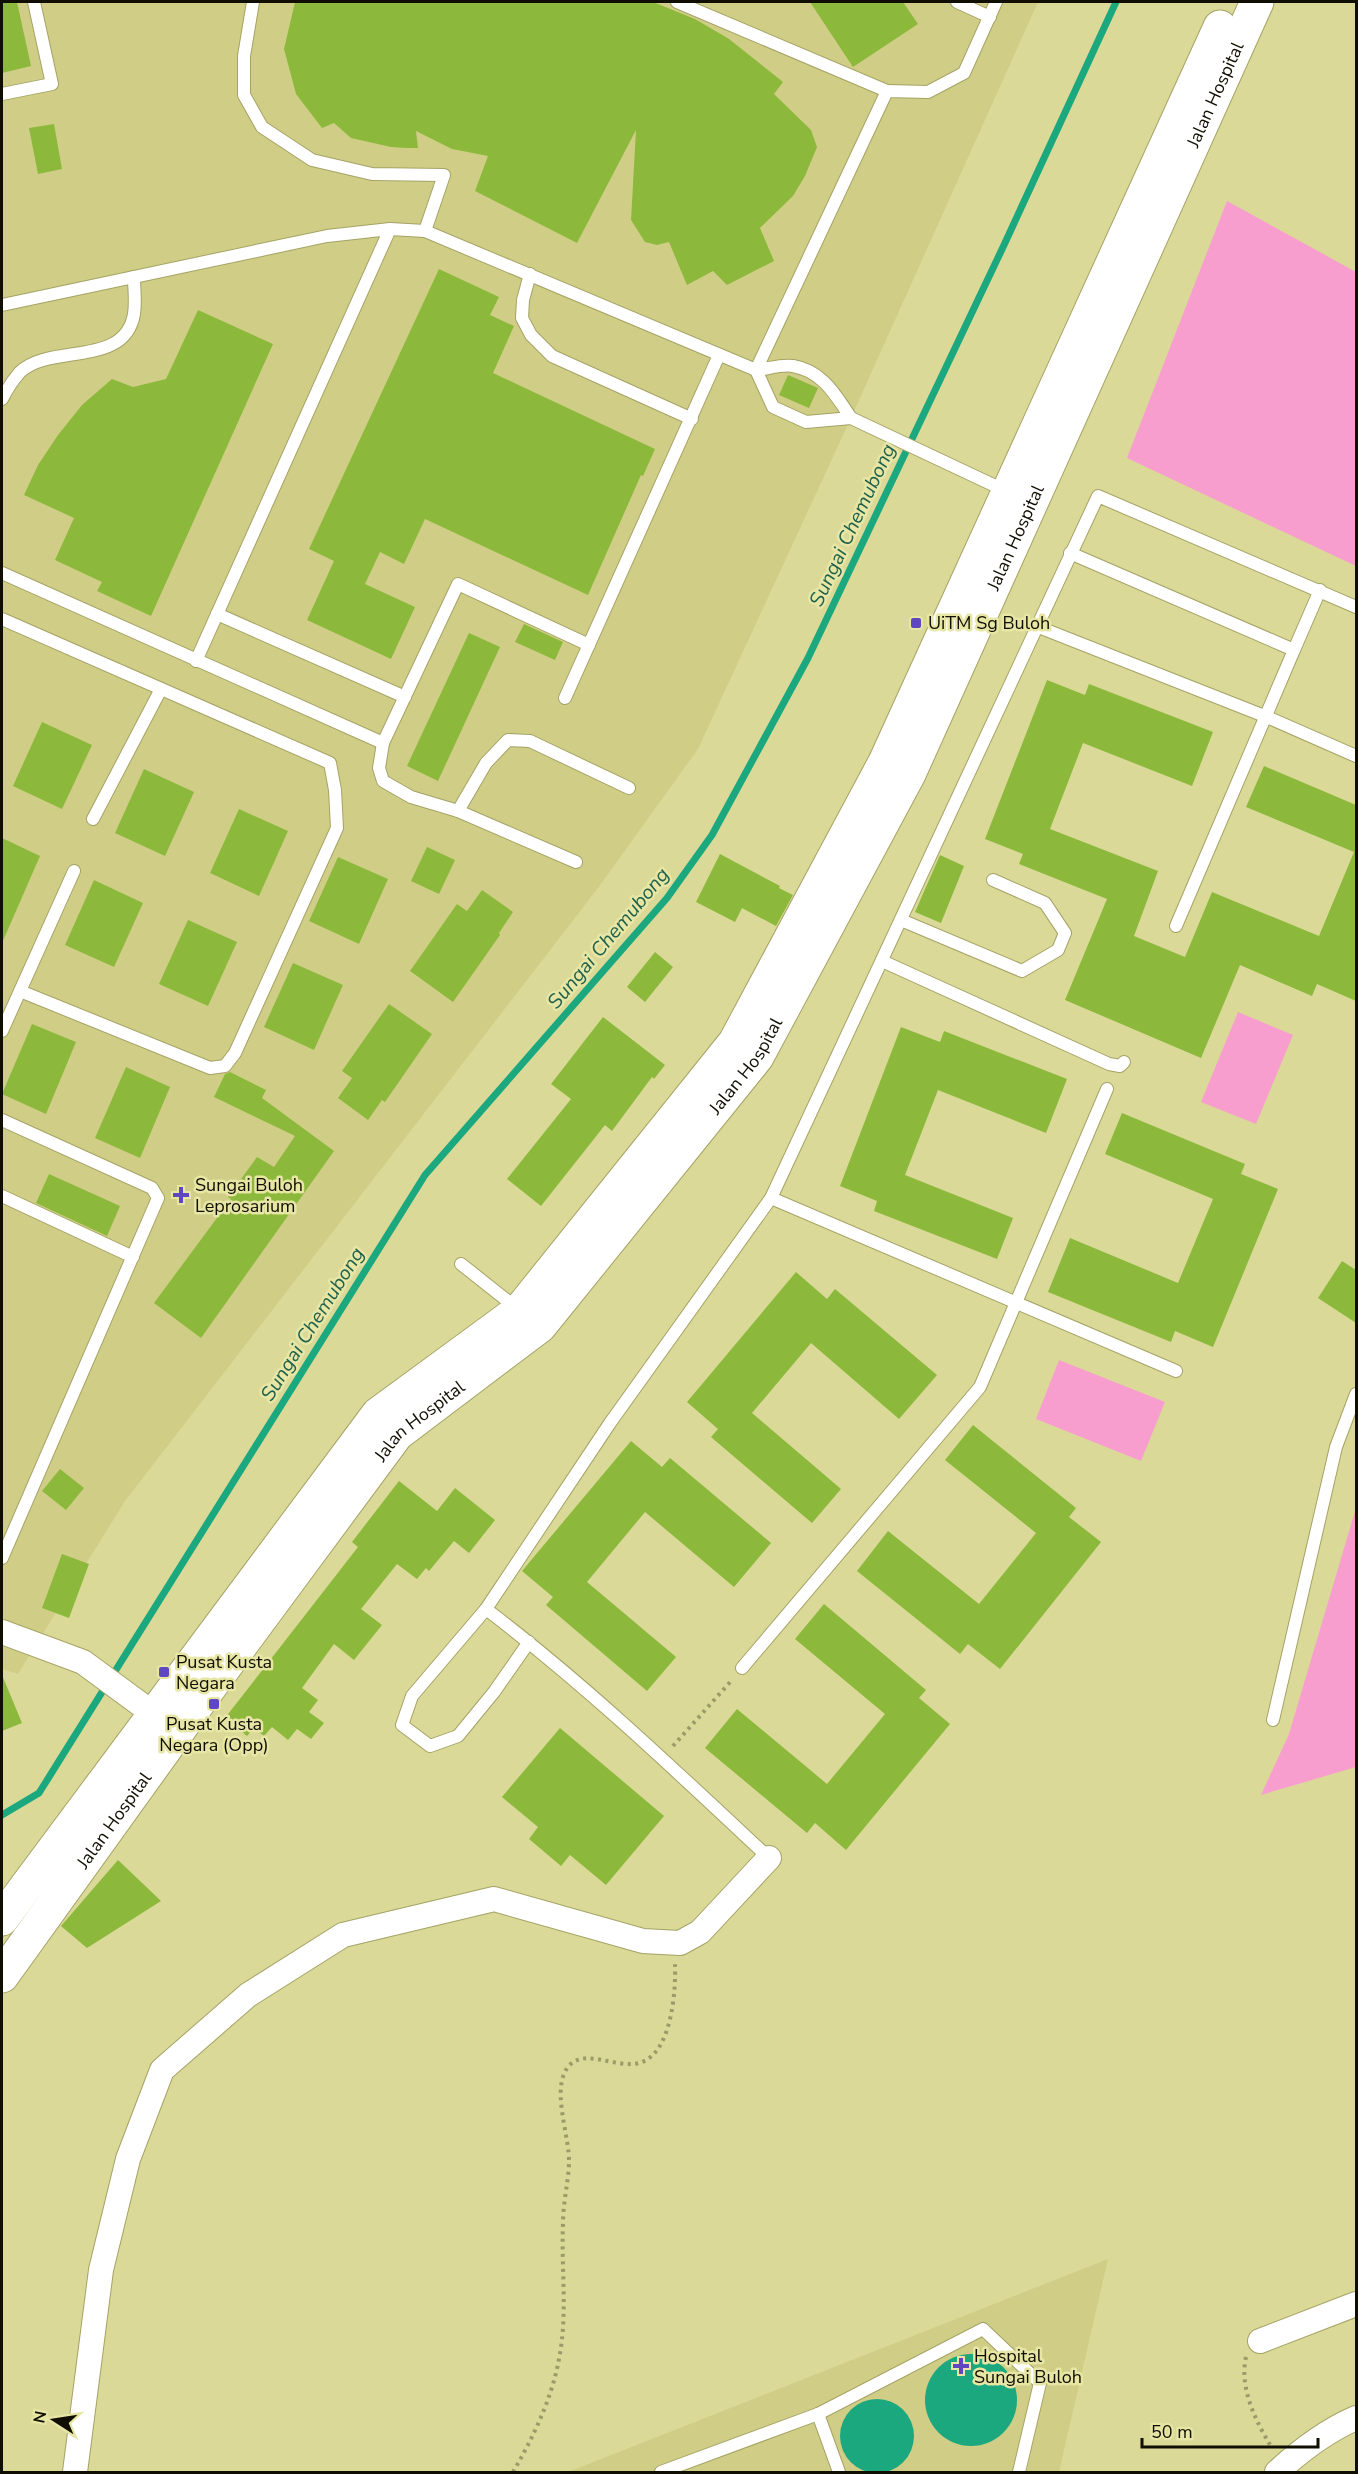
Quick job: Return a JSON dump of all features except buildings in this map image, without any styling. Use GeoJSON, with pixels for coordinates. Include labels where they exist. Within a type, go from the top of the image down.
{"type":"FeatureCollection","features":[{"type":"Feature","properties":{"kind":"main road","name":"Jalan Hospital"},"geometry":{"type":"LineString","coordinates":[[2,1919],[156,1716],[397,1434],[530,1318],[757,1058],[909,774],[1007,491],[1232,2]]}},
{"type":"Feature","properties":{"kind":"main road","name":"Jalan Hospital"},"geometry":{"type":"LineString","coordinates":[[1007,491],[1257,2]]}},
{"type":"Feature","properties":{"kind":"main road","name":"Jalan Hospital"},"geometry":{"type":"LineString","coordinates":[[2,1976],[156,1716]]}},
{"type":"Feature","properties":{"kind":"street"},"geometry":{"type":"LineString","coordinates":[[2,1632],[83,1662],[156,1716]]}},
{"type":"Feature","properties":{"kind":"street"},"geometry":{"type":"LineString","coordinates":[[75,2472],[101,2270],[128,2159],[162,2070],[248,1995],[343,1935],[494,1899],[643,1941],[680,1943],[700,1932],[769,1858]]}},
{"type":"Feature","properties":{"kind":"street"},"geometry":{"type":"LineString","coordinates":[[1260,2342],[1356,2304]]}},
{"type":"Feature","properties":{"kind":"street"},"geometry":{"type":"LineString","coordinates":[[1277,2472],[1323,2435],[1356,2418]]}},
{"type":"Feature","properties":{"kind":"lane"},"geometry":{"type":"LineString","coordinates":[[2,94],[52,84],[34,2]]}},
{"type":"Feature","properties":{"kind":"lane"},"geometry":{"type":"LineString","coordinates":[[253,2],[244,56],[244,95],[262,127],[312,160],[372,174],[444,175],[425,231]]}},
{"type":"Feature","properties":{"kind":"lane"},"geometry":{"type":"LineString","coordinates":[[677,2],[887,91],[928,92],[964,73],[996,2]]}},
{"type":"Feature","properties":{"kind":"lane"},"geometry":{"type":"LineString","coordinates":[[957,2],[990,17]]}},
{"type":"Feature","properties":{"kind":"lane"},"geometry":{"type":"LineString","coordinates":[[887,91],[756,370],[773,407],[806,422],[851,418],[1007,491]]}},
{"type":"Feature","properties":{"kind":"lane"},"geometry":{"type":"LineString","coordinates":[[196,661],[390,229]]}},
{"type":"Feature","properties":{"kind":"lane"},"geometry":{"type":"LineString","coordinates":[[2,305],[327,236],[390,229],[425,231],[756,370],[793,366],[826,381],[851,418]]}},
{"type":"Feature","properties":{"kind":"lane"},"geometry":{"type":"LineString","coordinates":[[530,274],[523,300],[522,318],[531,335],[552,356],[692,419]]}},
{"type":"Feature","properties":{"kind":"lane"},"geometry":{"type":"LineString","coordinates":[[2,399],[21,371],[45,359],[111,347],[125,333],[134,316],[134,277]]}},
{"type":"Feature","properties":{"kind":"lane"},"geometry":{"type":"LineString","coordinates":[[565,698],[719,355]]}},
{"type":"Feature","properties":{"kind":"lane"},"geometry":{"type":"LineString","coordinates":[[529,1642],[494,1692],[458,1736],[430,1746],[402,1725],[412,1696],[486,1609],[610,1423],[771,1198],[1098,496],[1356,607]]}},
{"type":"Feature","properties":{"kind":"lane"},"geometry":{"type":"LineString","coordinates":[[1070,553],[1294,650]]}},
{"type":"Feature","properties":{"kind":"lane"},"geometry":{"type":"LineString","coordinates":[[2,573],[383,743]]}},
{"type":"Feature","properties":{"kind":"lane"},"geometry":{"type":"LineString","coordinates":[[576,862],[458,811],[411,797],[383,782],[379,768],[383,743],[458,584],[589,645]]}},
{"type":"Feature","properties":{"kind":"lane"},"geometry":{"type":"LineString","coordinates":[[1176,926],[1320,590]]}},
{"type":"Feature","properties":{"kind":"lane"},"geometry":{"type":"LineString","coordinates":[[217,614],[405,697]]}},
{"type":"Feature","properties":{"kind":"lane"},"geometry":{"type":"LineString","coordinates":[[2,619],[330,764],[335,790],[337,828],[235,1053],[225,1066],[210,1068],[20,991]]}},
{"type":"Feature","properties":{"kind":"lane"},"geometry":{"type":"LineString","coordinates":[[1036,626],[1267,717],[1356,756]]}},
{"type":"Feature","properties":{"kind":"lane"},"geometry":{"type":"LineString","coordinates":[[93,819],[161,689]]}},
{"type":"Feature","properties":{"kind":"lane"},"geometry":{"type":"LineString","coordinates":[[458,811],[486,763],[508,740],[530,741],[628,788]]}},
{"type":"Feature","properties":{"kind":"lane"},"geometry":{"type":"LineString","coordinates":[[2,1031],[74,871]]}},
{"type":"Feature","properties":{"kind":"lane"},"geometry":{"type":"LineString","coordinates":[[901,920],[1022,971],[1058,951],[1065,933],[1045,903],[993,880]]}},
{"type":"Feature","properties":{"kind":"lane"},"geometry":{"type":"LineString","coordinates":[[882,961],[1109,1064],[1120,1066],[1124,1062]]}},
{"type":"Feature","properties":{"kind":"lane"},"geometry":{"type":"LineString","coordinates":[[742,1668],[980,1387],[1107,1089]]}},
{"type":"Feature","properties":{"kind":"lane"},"geometry":{"type":"LineString","coordinates":[[2,1120],[152,1188],[158,1198],[2,1558]]}},
{"type":"Feature","properties":{"kind":"lane"},"geometry":{"type":"LineString","coordinates":[[2,1196],[133,1257]]}},
{"type":"Feature","properties":{"kind":"lane"},"geometry":{"type":"LineString","coordinates":[[771,1198],[1176,1371]]}},
{"type":"Feature","properties":{"kind":"lane"},"geometry":{"type":"LineString","coordinates":[[461,1264],[530,1318]]}},
{"type":"Feature","properties":{"kind":"lane"},"geometry":{"type":"LineString","coordinates":[[1273,1720],[1336,1447],[1356,1394]]}},
{"type":"Feature","properties":{"kind":"lane"},"geometry":{"type":"LineString","coordinates":[[486,1609],[529,1642],[663,1758],[769,1858]]}},
{"type":"Feature","properties":{"kind":"lane"},"geometry":{"type":"LineString","coordinates":[[661,2472],[818,2414],[983,2329],[1040,2384],[1019,2472]]}},
{"type":"Feature","properties":{"kind":"lane"},"geometry":{"type":"LineString","coordinates":[[818,2414],[839,2472]]}},
{"type":"Feature","properties":{"kind":"path"},"geometry":{"type":"LineString","coordinates":[[663,1758],[742,1668]]}},
{"type":"Feature","properties":{"kind":"path"},"geometry":{"type":"LineString","coordinates":[[513,2472],[544,2409],[560,2359],[564,2299],[563,2220],[569,2162],[562,2114],[563,2075],[572,2062],[582,2057],[617,2064],[642,2063],[656,2053],[669,2023],[676,1985],[675,1960],[680,1943]]}},
{"type":"Feature","properties":{"kind":"path"},"geometry":{"type":"LineString","coordinates":[[1260,2342],[1246,2354],[1243,2370],[1246,2393],[1270,2446]]}},
{"type":"Feature","properties":{"kind":"shaded area"},"geometry":{"type":"Polygon","coordinates":[[[2,2],[1038,2],[851,418],[698,749],[598,888],[125,1501],[18,1674],[2,1669],[2,2]]]}},
{"type":"Feature","properties":{"kind":"shaded area"},"geometry":{"type":"Polygon","coordinates":[[[1227,201],[1356,272],[1356,566],[1127,458],[1227,201]]]}},
{"type":"Feature","properties":{"kind":"shaded area"},"geometry":{"type":"Polygon","coordinates":[[[1238,1012],[1293,1035],[1256,1124],[1201,1102],[1238,1012]]]}},
{"type":"Feature","properties":{"kind":"shaded area"},"geometry":{"type":"Polygon","coordinates":[[[1059,1360],[1165,1402],[1141,1461],[1036,1419],[1059,1360]]]}},
{"type":"Feature","properties":{"kind":"shaded area"},"geometry":{"type":"Polygon","coordinates":[[[1356,1508],[1356,1767],[1261,1795],[1289,1734],[1356,1508]]]}},
{"type":"Feature","properties":{"kind":"shaded area","name":"Hospital Sungai Buloh"},"geometry":{"type":"Polygon","coordinates":[[[1108,2259],[1059,2472],[568,2472],[1108,2259]]]}},
{"type":"Feature","properties":{"kind":"shaded area"},"geometry":{"type":"Polygon","coordinates":[[[971,2354],[989,2357],[1004,2367],[1014,2382],[1017,2400],[1014,2418],[1004,2433],[989,2443],[971,2446],[953,2443],[938,2433],[928,2418],[925,2400],[928,2382],[938,2367],[953,2357],[971,2354]]]}},
{"type":"Feature","properties":{"kind":"shaded area"},"geometry":{"type":"Polygon","coordinates":[[[870,2399],[884,2399],[898,2405],[908,2415],[914,2429],[912,2450],[898,2467],[884,2473],[870,2473],[856,2467],[846,2457],[840,2443],[840,2429],[846,2415],[856,2405],[870,2399]]]}},
{"type":"Feature","properties":{"kind":"waterway","name":"Sungai Chemubong"},"geometry":{"type":"LineString","coordinates":[[2,1815],[39,1793],[425,1175],[667,898],[712,835],[808,658],[1004,245],[1116,2]]}},
{"type":"Feature","properties":{"kind":"place","name":"UiTM Sg Buloh"},"geometry":{"type":"Point","coordinates":[916,623]}},
{"type":"Feature","properties":{"kind":"place","name":"Sungai Buloh Leprosarium"},"geometry":{"type":"Point","coordinates":[181,1195]}},
{"type":"Feature","properties":{"kind":"place","name":"Pusat Kusta Negara"},"geometry":{"type":"Point","coordinates":[164,1672]}},
{"type":"Feature","properties":{"kind":"place","name":"Pusat Kusta Negara (Opp)"},"geometry":{"type":"Point","coordinates":[214,1704]}},
{"type":"Feature","properties":{"kind":"place","name":"Hospital Sungai Buloh"},"geometry":{"type":"Point","coordinates":[961,2366]}}]}
